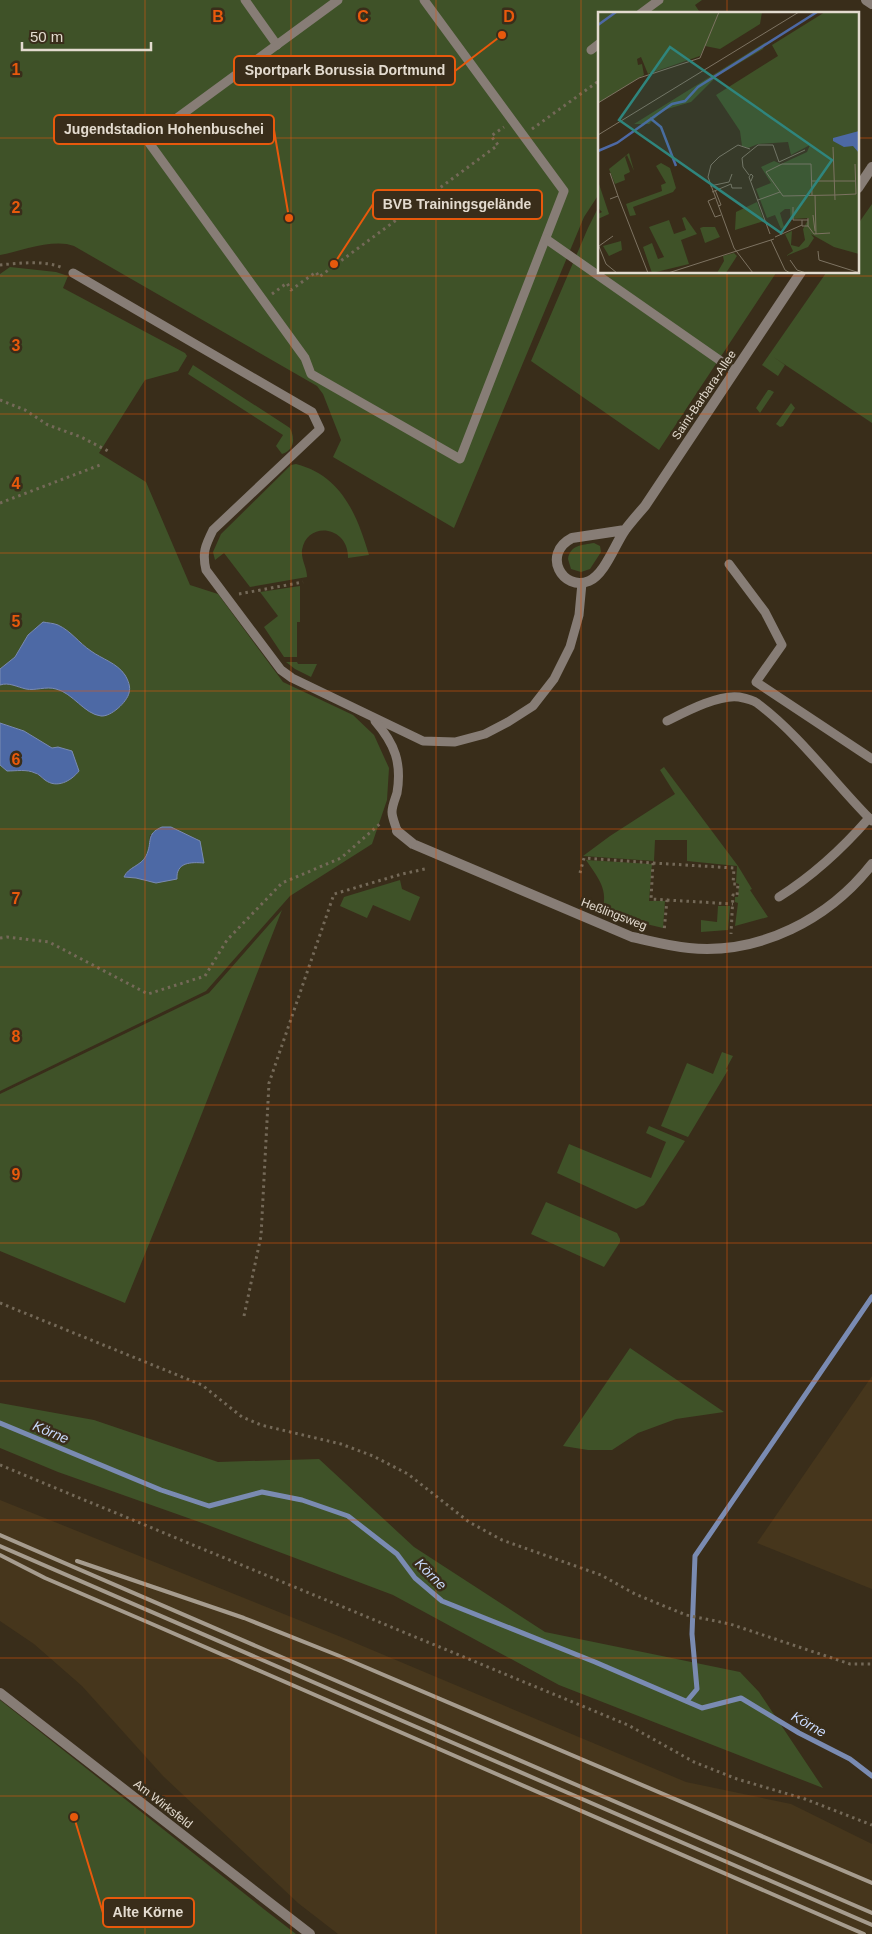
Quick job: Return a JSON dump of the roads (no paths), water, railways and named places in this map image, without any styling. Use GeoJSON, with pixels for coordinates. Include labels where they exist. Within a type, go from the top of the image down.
{"type":"FeatureCollection","features":[{"type":"Feature","properties":{"kind":"street"},"geometry":{"type":"LineString","coordinates":[[866,0],[872,4]]}},
{"type":"Feature","properties":{"kind":"street"},"geometry":{"type":"LineString","coordinates":[[860,185],[872,168]]}},
{"type":"Feature","properties":{"kind":"street","name":"Saint-Barbara-Allee"},"geometry":{"type":"LineString","coordinates":[[582,582],[590,581],[598,575],[625,530],[645,506],[800,274]]}},
{"type":"Feature","properties":{"kind":"street"},"geometry":{"type":"LineString","coordinates":[[582,582],[569,581],[562,575],[558,567],[558,549],[564,542],[572,538],[625,530]]}},
{"type":"Feature","properties":{"kind":"street","name":"Heßlingsweg"},"geometry":{"type":"LineString","coordinates":[[397,831],[414,844],[632,937],[690,948],[718,948],[776,936],[813,918],[848,892],[872,864]]}},
{"type":"Feature","properties":{"kind":"street","name":"Am Wirksfeld"},"geometry":{"type":"LineString","coordinates":[[0,1694],[310,1934]]}},
{"type":"Feature","properties":{"kind":"lane"},"geometry":{"type":"LineString","coordinates":[[246,0],[277,45]]}},
{"type":"Feature","properties":{"kind":"lane"},"geometry":{"type":"LineString","coordinates":[[338,0],[147,140],[305,358],[312,374],[460,459],[564,191],[424,0]]}},
{"type":"Feature","properties":{"kind":"lane"},"geometry":{"type":"LineString","coordinates":[[643,12],[659,0]]}},
{"type":"Feature","properties":{"kind":"lane"},"geometry":{"type":"LineString","coordinates":[[591,50],[598,45]]}},
{"type":"Feature","properties":{"kind":"lane"},"geometry":{"type":"LineString","coordinates":[[546,239],[735,371]]}},
{"type":"Feature","properties":{"kind":"lane"},"geometry":{"type":"LineString","coordinates":[[73,273],[312,412],[320,429],[213,530],[206,544],[203,557],[206,570],[281,670],[292,678],[423,741],[455,742],[485,734],[533,706],[554,679],[570,647],[579,615],[582,582]]}},
{"type":"Feature","properties":{"kind":"lane"},"geometry":{"type":"LineString","coordinates":[[729,564],[764,612],[782,645],[756,682],[872,759]]}},
{"type":"Feature","properties":{"kind":"lane"},"geometry":{"type":"LineString","coordinates":[[667,721],[694,707],[718,700],[737,696],[755,702],[789,732],[871,819],[831,859],[804,882],[779,898]]}},
{"type":"Feature","properties":{"kind":"lane"},"geometry":{"type":"LineString","coordinates":[[372,717],[388,736],[395,752],[399,771],[392,813],[397,831]]}},
{"type":"Feature","properties":{"kind":"water"},"geometry":{"type":"Polygon","coordinates":[[[43,622],[56,624],[63,628],[95,654],[114,664],[122,671],[128,681],[130,691],[128,697],[118,708],[105,716],[101,716],[89,711],[62,691],[56,689],[26,689],[10,684],[0,685],[0,669],[15,657],[28,635],[43,622]]]}},
{"type":"Feature","properties":{"kind":"water"},"geometry":{"type":"Polygon","coordinates":[[[0,723],[24,731],[52,748],[58,747],[72,751],[79,771],[68,781],[54,784],[32,772],[7,771],[0,765],[0,723]]]}},
{"type":"Feature","properties":{"kind":"water"},"geometry":{"type":"Polygon","coordinates":[[[162,827],[171,827],[200,841],[204,863],[185,864],[179,869],[177,879],[156,883],[124,877],[128,871],[144,859],[151,836],[162,827]]]}},
{"type":"Feature","properties":{"kind":"waterway"},"geometry":{"type":"LineString","coordinates":[[687,1701],[697,1689],[692,1634],[695,1556],[872,1297]]}},
{"type":"Feature","properties":{"kind":"waterway","name":"Körne"},"geometry":{"type":"LineString","coordinates":[[0,1423],[161,1490],[209,1506],[262,1492],[302,1500],[348,1516],[397,1554],[415,1578],[442,1601],[595,1662],[702,1708],[741,1698],[799,1733],[850,1759],[872,1776]]}},
{"type":"Feature","properties":{"kind":"railway"},"geometry":{"type":"LineString","coordinates":[[0,1535],[872,1913]]}},
{"type":"Feature","properties":{"kind":"railway"},"geometry":{"type":"LineString","coordinates":[[0,1546],[872,1925]]}},
{"type":"Feature","properties":{"kind":"railway"},"geometry":{"type":"LineString","coordinates":[[0,1555],[45,1578],[864,1934]]}},
{"type":"Feature","properties":{"kind":"railway"},"geometry":{"type":"LineString","coordinates":[[77,1561],[244,1618],[337,1655],[872,1883]]}},
{"type":"Feature","properties":{"kind":"place","name":"Sportpark Borussia Dortmund"},"geometry":{"type":"Point","coordinates":[502,35]}},
{"type":"Feature","properties":{"kind":"place","name":"Jugendstadion Hohenbuschei"},"geometry":{"type":"Point","coordinates":[289,218]}},
{"type":"Feature","properties":{"kind":"place","name":"BVB Trainingsgelände"},"geometry":{"type":"Point","coordinates":[334,264]}},
{"type":"Feature","properties":{"kind":"place","name":"Alte Körne"},"geometry":{"type":"Point","coordinates":[74,1817]}}]}
